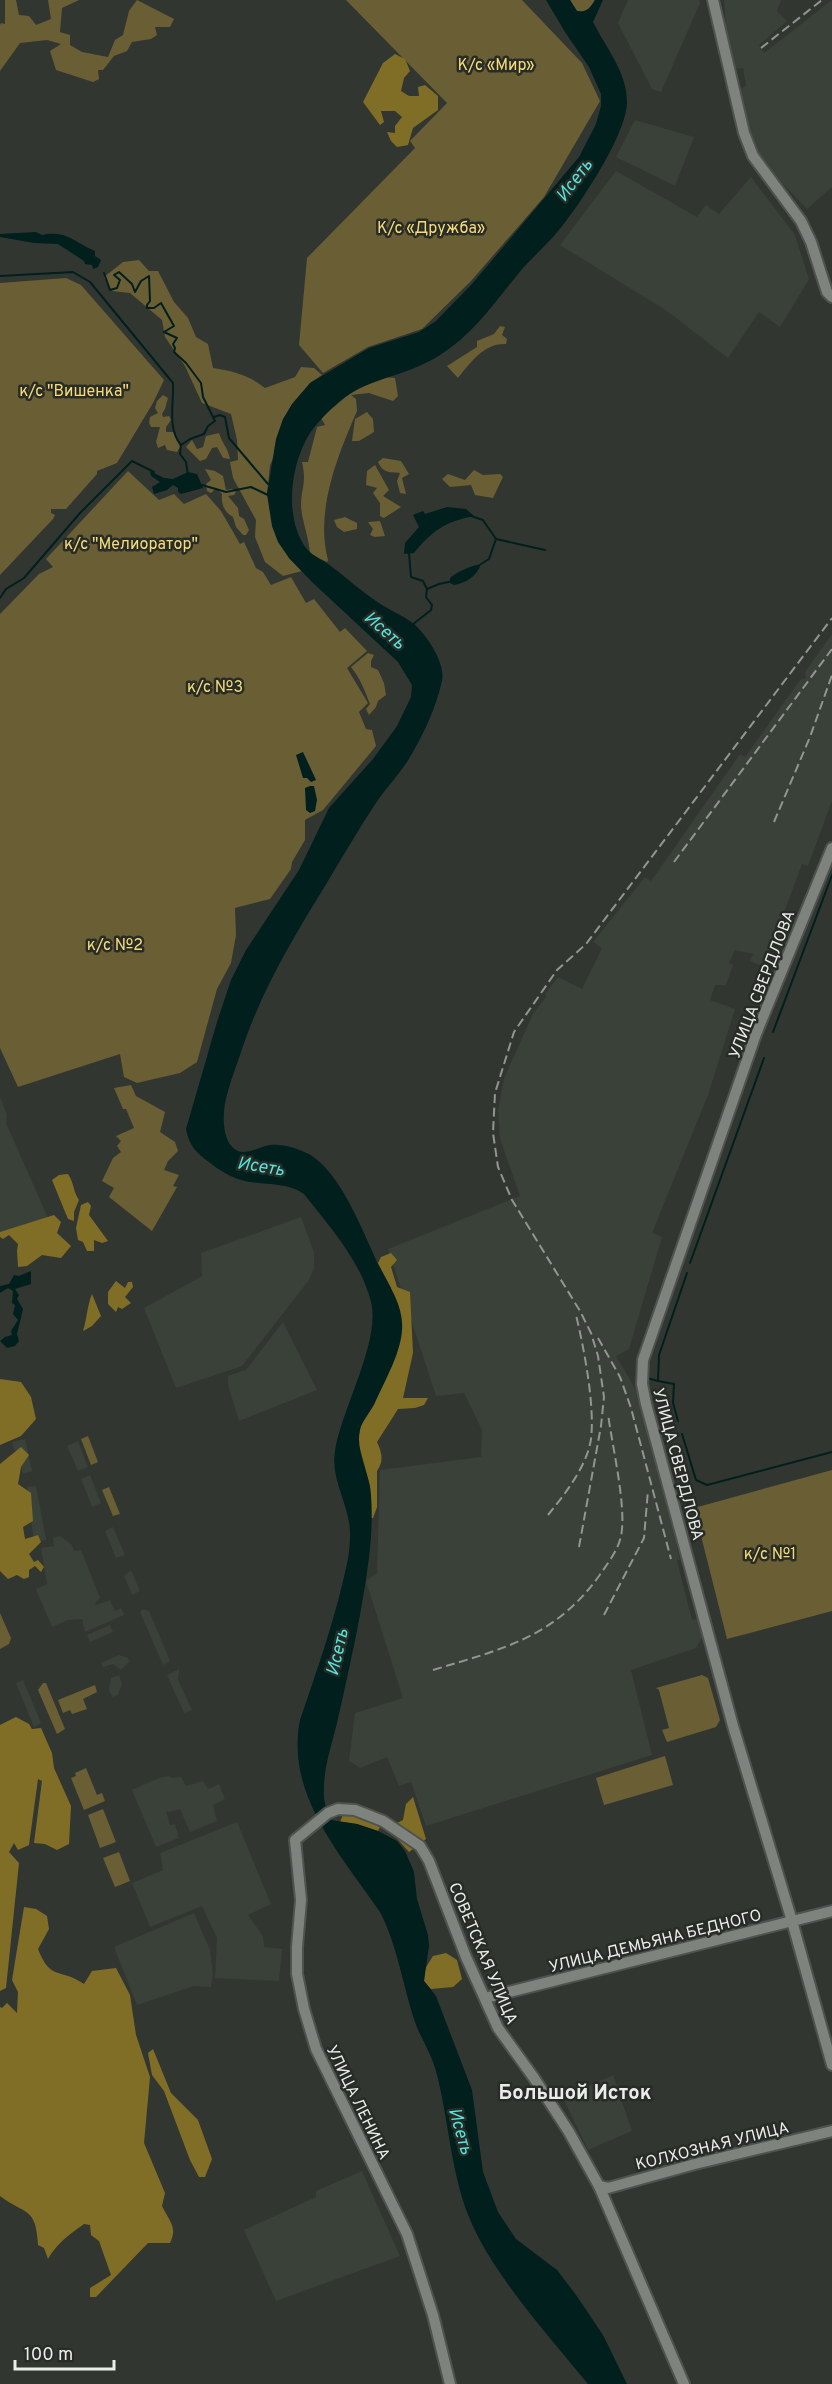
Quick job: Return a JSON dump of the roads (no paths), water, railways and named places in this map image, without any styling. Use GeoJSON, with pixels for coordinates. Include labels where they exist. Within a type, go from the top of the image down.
{"type":"FeatureCollection","features":[{"type":"Feature","properties":{"kind":"street"},"geometry":{"type":"LineString","coordinates":[[713,0],[744,133],[753,156],[801,221],[811,242],[826,292],[832,297]]}},
{"type":"Feature","properties":{"kind":"street","name":"УЛИЦА СВЕРДЛОВА"},"geometry":{"type":"LineString","coordinates":[[832,848],[756,1034],[641,1370],[646,1404],[730,1716],[792,1921],[832,2065]]}},
{"type":"Feature","properties":{"kind":"street","name":"СОВЕТСКАЯ УЛИЦА"},"geometry":{"type":"LineString","coordinates":[[308,1829],[328,1813],[338,1809],[355,1810],[383,1821],[420,1845],[429,1861],[466,1957],[498,2028],[551,2105],[599,2186],[684,2384]]}},
{"type":"Feature","properties":{"kind":"street","name":"УЛИЦА ЛЕНИНА"},"geometry":{"type":"LineString","coordinates":[[308,1829],[295,1840],[301,1900],[297,1947],[299,1990],[316,2049],[407,2234],[433,2314],[450,2384]]}},
{"type":"Feature","properties":{"kind":"street","name":"УЛИЦА ДЕМЬЯНА БЕДНОГО"},"geometry":{"type":"LineString","coordinates":[[485,1998],[832,1911]]}},
{"type":"Feature","properties":{"kind":"street","name":"КОЛХОЗНАЯ УЛИЦА"},"geometry":{"type":"LineString","coordinates":[[599,2186],[608,2188],[694,2164],[832,2131]]}},
{"type":"Feature","properties":{"kind":"water","name":"Исеть"},"geometry":{"type":"Polygon","coordinates":[[[546,0],[570,0],[577,11],[583,11],[588,9],[595,0],[603,0],[593,22],[620,70],[627,102],[625,116],[610,152],[587,191],[554,236],[523,268],[475,326],[453,346],[426,363],[371,383],[345,398],[328,412],[310,433],[296,467],[292,510],[299,536],[306,548],[370,597],[419,629],[430,642],[438,658],[442,681],[432,712],[413,753],[356,834],[267,989],[247,1034],[232,1077],[225,1104],[224,1121],[227,1139],[238,1151],[250,1151],[270,1145],[286,1146],[315,1158],[328,1170],[349,1202],[401,1313],[401,1339],[396,1357],[360,1430],[359,1446],[371,1495],[371,1540],[357,1629],[325,1772],[326,1809],[331,1820],[357,1824],[378,1831],[397,1841],[405,1851],[414,1872],[417,1899],[428,1935],[429,1946],[424,1981],[436,1996],[472,2090],[483,2172],[498,2212],[516,2239],[557,2270],[576,2295],[603,2335],[627,2384],[588,2384],[522,2304],[479,2239],[458,2183],[435,2068],[411,2011],[386,1925],[380,1912],[320,1822],[308,1798],[301,1773],[298,1747],[300,1720],[333,1619],[349,1555],[349,1525],[334,1462],[339,1434],[366,1355],[370,1336],[373,1318],[366,1287],[352,1258],[334,1231],[304,1194],[282,1185],[249,1182],[232,1177],[197,1152],[189,1140],[186,1129],[231,980],[246,950],[299,870],[329,808],[373,759],[397,726],[411,697],[412,685],[398,662],[312,582],[289,558],[278,542],[272,526],[267,494],[276,439],[283,419],[292,404],[310,383],[369,348],[419,332],[436,321],[472,284],[579,157],[596,124],[601,106],[601,94],[589,67],[546,0]]]}},
{"type":"Feature","properties":{"kind":"water"},"geometry":{"type":"Polygon","coordinates":[[[36,232],[42,235],[64,235],[95,251],[95,256],[101,260],[98,267],[93,269],[92,265],[85,264],[84,261],[58,244],[34,243],[0,237],[0,234],[36,232]]]}},
{"type":"Feature","properties":{"kind":"water"},"geometry":{"type":"Polygon","coordinates":[[[150,471],[164,478],[173,479],[188,472],[197,474],[203,488],[181,494],[173,485],[167,490],[154,494],[152,487],[160,482],[151,476],[150,471]]]}},
{"type":"Feature","properties":{"kind":"water"},"geometry":{"type":"Polygon","coordinates":[[[447,507],[466,509],[474,516],[447,524],[427,538],[414,553],[404,554],[405,543],[419,527],[413,515],[447,507]]]}},
{"type":"Feature","properties":{"kind":"water"},"geometry":{"type":"Polygon","coordinates":[[[481,564],[477,572],[467,581],[454,585],[450,583],[450,578],[456,573],[481,564]]]}},
{"type":"Feature","properties":{"kind":"water"},"geometry":{"type":"Polygon","coordinates":[[[303,752],[316,780],[311,782],[303,778],[296,755],[303,752]]]}},
{"type":"Feature","properties":{"kind":"water"},"geometry":{"type":"Polygon","coordinates":[[[314,786],[317,800],[315,811],[310,813],[306,810],[305,788],[314,786]]]}},
{"type":"Feature","properties":{"kind":"water"},"geometry":{"type":"Polygon","coordinates":[[[31,1271],[31,1284],[15,1289],[19,1295],[17,1299],[23,1309],[17,1334],[19,1341],[15,1346],[7,1348],[0,1341],[12,1335],[11,1331],[18,1320],[13,1314],[15,1305],[12,1303],[13,1291],[8,1288],[0,1293],[0,1286],[9,1284],[14,1275],[19,1276],[31,1271]]]}},
{"type":"Feature","properties":{"kind":"waterway"},"geometry":{"type":"LineString","coordinates":[[0,276],[73,272],[90,282],[173,383],[174,431],[181,445],[180,454],[186,462],[188,475]]}},
{"type":"Feature","properties":{"kind":"waterway"},"geometry":{"type":"LineString","coordinates":[[104,273],[110,290],[117,288],[120,280],[114,275],[119,272],[132,284],[135,292],[141,281],[149,276],[150,301],[147,308],[154,308],[161,303],[174,326],[164,332],[177,338],[173,344],[174,352],[186,363],[201,383],[203,397],[215,421],[208,426],[204,434],[181,445]]}},
{"type":"Feature","properties":{"kind":"waterway"},"geometry":{"type":"LineString","coordinates":[[214,417],[220,415],[225,417],[229,438],[268,484]]}},
{"type":"Feature","properties":{"kind":"waterway"},"geometry":{"type":"LineString","coordinates":[[0,598],[6,589],[24,578],[80,513],[132,461],[154,472]]}},
{"type":"Feature","properties":{"kind":"waterway"},"geometry":{"type":"LineString","coordinates":[[202,485],[226,492],[251,487],[270,496]]}},
{"type":"Feature","properties":{"kind":"waterway"},"geometry":{"type":"LineString","coordinates":[[471,516],[483,520],[496,539],[545,550]]}},
{"type":"Feature","properties":{"kind":"waterway"},"geometry":{"type":"LineString","coordinates":[[481,564],[489,559],[496,539]]}},
{"type":"Feature","properties":{"kind":"waterway"},"geometry":{"type":"LineString","coordinates":[[409,553],[411,577],[423,581],[427,589]]}},
{"type":"Feature","properties":{"kind":"waterway"},"geometry":{"type":"LineString","coordinates":[[412,625],[431,610],[432,605],[426,597],[427,589],[453,581]]}},
{"type":"Feature","properties":{"kind":"waterway"},"geometry":{"type":"LineString","coordinates":[[773,1032],[832,875]]}},
{"type":"Feature","properties":{"kind":"waterway"},"geometry":{"type":"LineString","coordinates":[[690,1263],[764,1058]]}},
{"type":"Feature","properties":{"kind":"waterway"},"geometry":{"type":"LineString","coordinates":[[647,1378],[658,1381],[659,1355],[687,1273]]}},
{"type":"Feature","properties":{"kind":"waterway"},"geometry":{"type":"LineString","coordinates":[[658,1381],[674,1384],[673,1403],[678,1421]]}},
{"type":"Feature","properties":{"kind":"waterway"},"geometry":{"type":"LineString","coordinates":[[682,1434],[696,1480],[707,1485],[832,1452]]}},
{"type":"Feature","properties":{"kind":"railway"},"geometry":{"type":"LineString","coordinates":[[761,48],[822,0]]}},
{"type":"Feature","properties":{"kind":"railway"},"geometry":{"type":"LineString","coordinates":[[579,1547],[601,1426],[604,1397],[598,1356],[591,1333],[580,1311],[512,1200],[498,1167],[493,1133],[495,1093],[514,1032],[557,970],[586,944],[832,618]]}},
{"type":"Feature","properties":{"kind":"railway"},"geometry":{"type":"LineString","coordinates":[[674,862],[832,649]]}},
{"type":"Feature","properties":{"kind":"railway"},"geometry":{"type":"LineString","coordinates":[[774,822],[810,737],[832,675]]}},
{"type":"Feature","properties":{"kind":"railway"},"geometry":{"type":"LineString","coordinates":[[548,1515],[580,1469],[591,1439],[590,1394],[576,1315]]}},
{"type":"Feature","properties":{"kind":"railway"},"geometry":{"type":"LineString","coordinates":[[598,1338],[620,1377],[631,1408],[671,1559]]}},
{"type":"Feature","properties":{"kind":"railway"},"geometry":{"type":"LineString","coordinates":[[433,1670],[504,1647],[545,1627],[564,1614],[582,1597],[609,1562],[620,1542],[622,1509],[608,1414]]}},
{"type":"Feature","properties":{"kind":"railway"},"geometry":{"type":"LineString","coordinates":[[604,1615],[644,1538],[648,1490]]}},
{"type":"Feature","properties":{"kind":"district","name":"Большой Исток"},"geometry":{"type":"Point","coordinates":[575,2092]}},
{"type":"Feature","properties":{"kind":"park label","name":"К/с «Мир»"},"geometry":{"type":"Point","coordinates":[496,64]}},
{"type":"Feature","properties":{"kind":"park label","name":"К/с «Дружба»"},"geometry":{"type":"Point","coordinates":[431,227]}},
{"type":"Feature","properties":{"kind":"park label","name":"к/с \"Вишенка\""},"geometry":{"type":"Point","coordinates":[74,390]}},
{"type":"Feature","properties":{"kind":"park label","name":"к/с \"Мелиоратор\""},"geometry":{"type":"Point","coordinates":[131,543]}},
{"type":"Feature","properties":{"kind":"park label","name":"к/с №3"},"geometry":{"type":"Point","coordinates":[215,686]}},
{"type":"Feature","properties":{"kind":"park label","name":"к/с №2"},"geometry":{"type":"Point","coordinates":[115,944]}},
{"type":"Feature","properties":{"kind":"park label","name":"к/с №1"},"geometry":{"type":"Point","coordinates":[770,1553]}}]}
